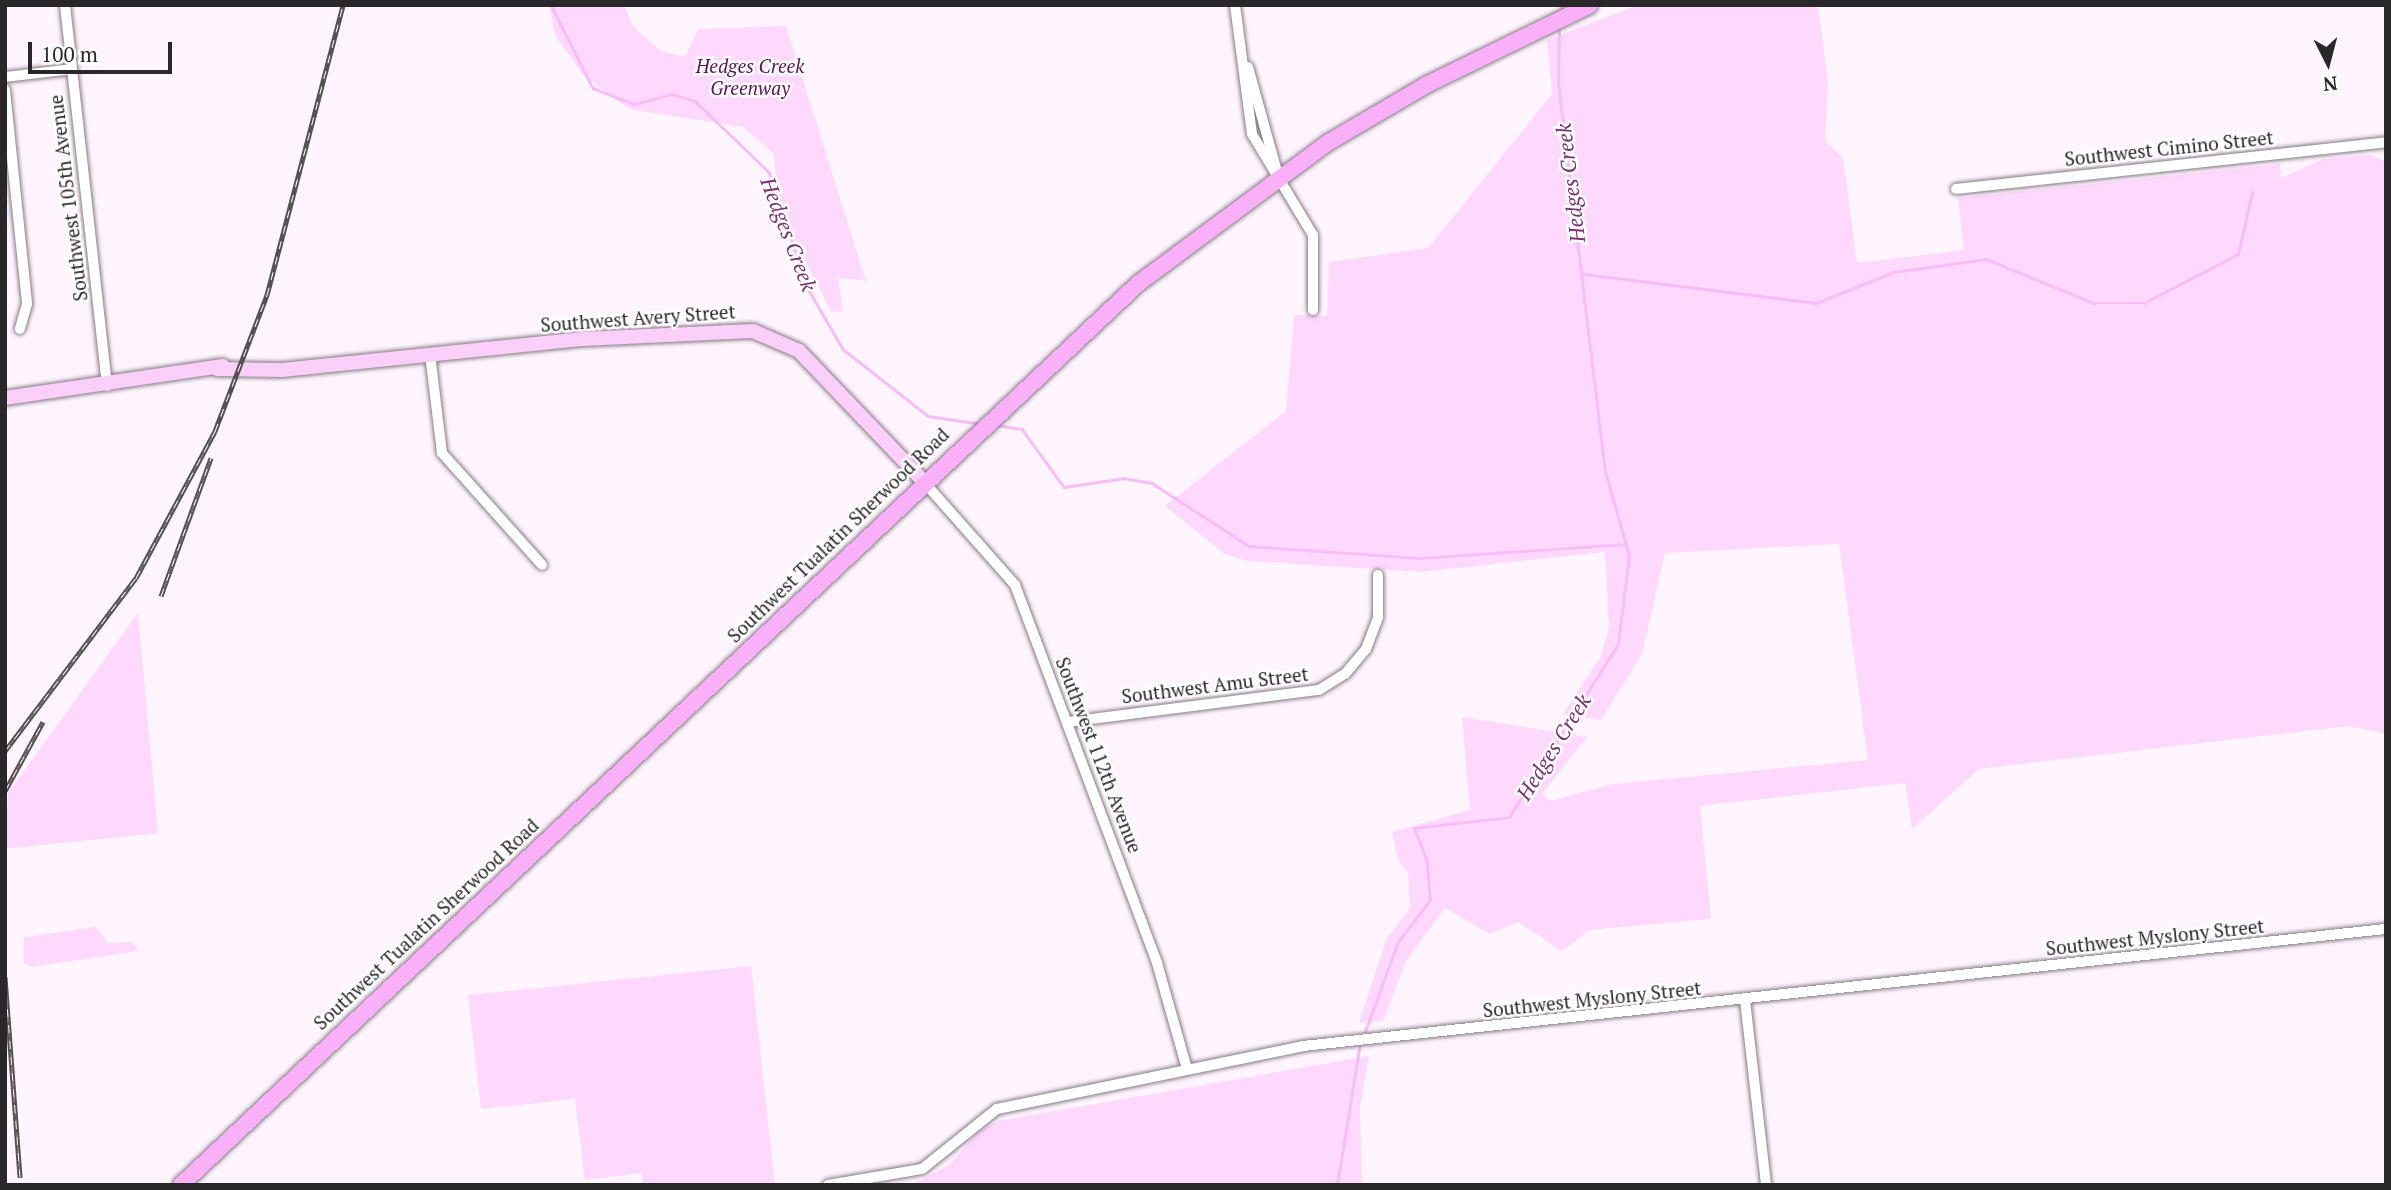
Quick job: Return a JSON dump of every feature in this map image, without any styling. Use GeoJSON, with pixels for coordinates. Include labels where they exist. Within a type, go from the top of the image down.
{"type":"FeatureCollection","features":[{"type":"Feature","properties":{"kind":"highway","name":"Southwest Tualatin Sherwood Road"},"geometry":{"type":"LineString","coordinates":[[181,1185],[1139,283],[1278,175],[1426,85],[1590,5]]}},
{"type":"Feature","properties":{"kind":"main road","name":"Southwest Avery Street"},"geometry":{"type":"LineString","coordinates":[[5,398],[217,369],[294,366],[702,330],[767,335],[808,359],[925,482]]}},
{"type":"Feature","properties":{"kind":"street","name":"Southwest 105th Avenue"},"geometry":{"type":"LineString","coordinates":[[65,5],[107,386]]}},
{"type":"Feature","properties":{"kind":"street"},"geometry":{"type":"LineString","coordinates":[[1236,5],[1251,132],[1263,160],[1278,175],[1313,235],[1313,310]]}},
{"type":"Feature","properties":{"kind":"street"},"geometry":{"type":"LineString","coordinates":[[5,77],[72,69]]}},
{"type":"Feature","properties":{"kind":"street"},"geometry":{"type":"LineString","coordinates":[[5,90],[27,304],[20,329]]}},
{"type":"Feature","properties":{"kind":"street","name":"Southwest Cimino Street"},"geometry":{"type":"LineString","coordinates":[[1956,190],[2386,142]]}},
{"type":"Feature","properties":{"kind":"street"},"geometry":{"type":"LineString","coordinates":[[5,211],[17,209]]}},
{"type":"Feature","properties":{"kind":"street"},"geometry":{"type":"LineString","coordinates":[[430,354],[442,453],[542,565]]}},
{"type":"Feature","properties":{"kind":"street","name":"Southwest 112th Avenue"},"geometry":{"type":"LineString","coordinates":[[925,482],[1011,576],[1157,963],[1187,1069]]}},
{"type":"Feature","properties":{"kind":"street","name":"Southwest Amu Street"},"geometry":{"type":"LineString","coordinates":[[1068,722],[1305,695],[1357,663],[1378,617],[1378,575]]}},
{"type":"Feature","properties":{"kind":"street","name":"Southwest Myslony Street"},"geometry":{"type":"LineString","coordinates":[[828,1185],[922,1169],[997,1109],[1187,1069],[1343,1041],[1745,1000],[2386,929]]}},
{"type":"Feature","properties":{"kind":"street"},"geometry":{"type":"LineString","coordinates":[[1745,1000],[1766,1185]]}},
{"type":"Feature","properties":{"kind":"green space","name":"Hedges Creek Greenway"},"geometry":{"type":"Polygon","coordinates":[[[549,5],[624,5],[633,27],[661,51],[685,57],[698,29],[786,26],[866,281],[838,278],[843,311],[831,312],[778,206],[774,154],[743,127],[629,109],[583,75],[555,35],[549,5]]]}},
{"type":"Feature","properties":{"kind":"green space"},"geometry":{"type":"Polygon","coordinates":[[[1638,5],[1818,5],[1828,83],[1825,141],[1843,158],[1857,263],[1964,250],[1958,198],[2280,164],[2281,178],[2323,159],[2371,155],[2386,162],[2386,734],[2348,726],[1979,769],[1912,829],[1905,783],[1700,806],[1711,919],[1589,930],[1562,951],[1518,922],[1490,934],[1445,908],[1406,961],[1383,1021],[1359,1023],[1387,938],[1410,908],[1408,873],[1398,860],[1392,832],[1470,810],[1462,717],[1587,737],[1542,794],[1550,801],[1613,784],[1868,760],[1839,544],[1665,553],[1642,654],[1601,720],[1563,714],[1601,656],[1609,628],[1605,552],[1421,572],[1247,561],[1225,554],[1165,506],[1286,411],[1294,315],[1327,316],[1329,262],[1428,248],[1552,94],[1547,40],[1638,5]]]}},
{"type":"Feature","properties":{"kind":"green space"},"geometry":{"type":"Polygon","coordinates":[[[138,613],[158,833],[5,849],[8,793],[138,613]]]}},
{"type":"Feature","properties":{"kind":"green space"},"geometry":{"type":"Polygon","coordinates":[[[96,927],[108,943],[133,942],[138,951],[32,967],[24,963],[24,937],[96,927]]]}},
{"type":"Feature","properties":{"kind":"green space"},"geometry":{"type":"Polygon","coordinates":[[[751,966],[775,1185],[643,1185],[641,1173],[585,1180],[575,1099],[481,1109],[468,995],[751,966]]]}},
{"type":"Feature","properties":{"kind":"green space"},"geometry":{"type":"Polygon","coordinates":[[[1369,1056],[1360,1108],[1362,1185],[912,1185],[949,1165],[977,1133],[998,1121],[1369,1056]]]}},
{"type":"Feature","properties":{"kind":"waterway","name":"Hedges Creek"},"geometry":{"type":"LineString","coordinates":[[551,5],[593,88],[634,104],[672,94],[695,101],[769,172],[807,287],[843,349],[928,416],[976,423]]}},
{"type":"Feature","properties":{"kind":"waterway","name":"Hedges Creek"},"geometry":{"type":"LineString","coordinates":[[1363,1037],[1398,942],[1430,900],[1427,862],[1414,828],[1509,817],[1618,644],[1629,556],[1605,472],[1558,84],[1559,28]]}},
{"type":"Feature","properties":{"kind":"waterway"},"geometry":{"type":"LineString","coordinates":[[1584,274],[1816,303],[1894,272],[1986,259],[2094,303],[2144,303],[2238,254],[2252,193]]}},
{"type":"Feature","properties":{"kind":"waterway","name":"Hedges Creek"},"geometry":{"type":"LineString","coordinates":[[996,425],[1022,429],[1064,487],[1124,478],[1152,483],[1249,546],[1420,558],[1626,544]]}},
{"type":"Feature","properties":{"kind":"waterway","name":"Hedges Creek"},"geometry":{"type":"LineString","coordinates":[[1337,1185],[1360,1043]]}},
{"type":"Feature","properties":{"kind":"railway"},"geometry":{"type":"LineString","coordinates":[[5,751],[136,578],[215,431],[267,295],[343,5]]}},
{"type":"Feature","properties":{"kind":"railway"},"geometry":{"type":"LineString","coordinates":[[161,596],[211,458]]}},
{"type":"Feature","properties":{"kind":"railway"},"geometry":{"type":"LineString","coordinates":[[5,791],[43,722]]}},
{"type":"Feature","properties":{"kind":"railway"},"geometry":{"type":"LineString","coordinates":[[5,977],[20,1177]]}}]}
